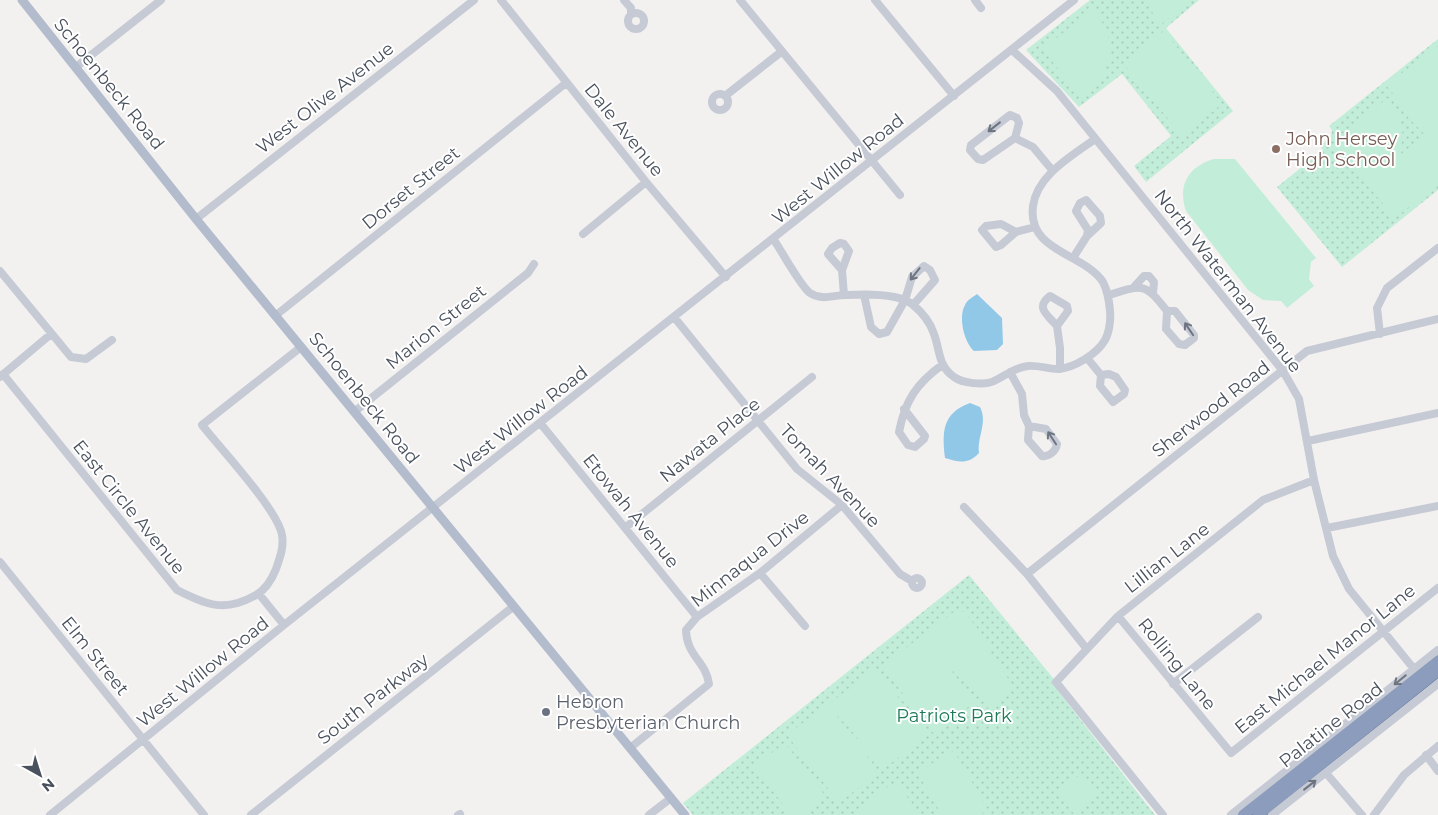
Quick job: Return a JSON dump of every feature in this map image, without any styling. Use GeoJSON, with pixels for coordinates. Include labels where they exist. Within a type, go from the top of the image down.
{"type":"FeatureCollection","features":[{"type":"Feature","properties":{"kind":"highway","name":"Palatine Road"},"geometry":{"type":"LineString","coordinates":[[1243,815],[1438,661]]}},
{"type":"Feature","properties":{"kind":"highway","name":"Palatine Road"},"geometry":{"type":"LineString","coordinates":[[1258,815],[1438,671]]}},
{"type":"Feature","properties":{"kind":"main road","name":"Schoenbeck Road"},"geometry":{"type":"LineString","coordinates":[[22,0],[196,220],[685,815]]}},
{"type":"Feature","properties":{"kind":"street"},"geometry":{"type":"LineString","coordinates":[[76,68],[161,0]]}},
{"type":"Feature","properties":{"kind":"street","name":"West Olive Avenue"},"geometry":{"type":"LineString","coordinates":[[196,220],[474,0]]}},
{"type":"Feature","properties":{"kind":"street","name":"Dale Avenue"},"geometry":{"type":"LineString","coordinates":[[501,0],[646,182],[726,277]]}},
{"type":"Feature","properties":{"kind":"street"},"geometry":{"type":"LineString","coordinates":[[624,0],[631,8],[631,14]]}},
{"type":"Feature","properties":{"kind":"street"},"geometry":{"type":"LineString","coordinates":[[740,0],[900,195]]}},
{"type":"Feature","properties":{"kind":"street"},"geometry":{"type":"LineString","coordinates":[[875,0],[954,96]]}},
{"type":"Feature","properties":{"kind":"street"},"geometry":{"type":"LineString","coordinates":[[975,0],[981,8]]}},
{"type":"Feature","properties":{"kind":"street","name":"West Willow Road"},"geometry":{"type":"LineString","coordinates":[[50,815],[284,626],[774,240],[1074,0]]}},
{"type":"Feature","properties":{"kind":"street","name":"North Waterman Avenue"},"geometry":{"type":"LineString","coordinates":[[1012,50],[1057,91],[1282,371],[1299,399],[1314,480],[1333,556],[1349,589],[1414,669]]}},
{"type":"Feature","properties":{"kind":"street"},"geometry":{"type":"LineString","coordinates":[[724,96],[781,52]]}},
{"type":"Feature","properties":{"kind":"street","name":"Dorset Street"},"geometry":{"type":"LineString","coordinates":[[276,316],[566,83]]}},
{"type":"Feature","properties":{"kind":"street"},"geometry":{"type":"LineString","coordinates":[[1010,115],[1017,118],[1020,123],[1015,138],[982,160],[978,160],[970,150],[971,145],[1010,115]]}},
{"type":"Feature","properties":{"kind":"street"},"geometry":{"type":"LineString","coordinates":[[1015,138],[1033,147],[1053,171]]}},
{"type":"Feature","properties":{"kind":"street"},"geometry":{"type":"LineString","coordinates":[[774,240],[809,292],[825,298],[844,295],[882,295],[905,300],[913,305],[923,313],[934,333],[942,365],[955,378],[972,383],[992,382],[1010,372],[1028,366],[1060,369],[1087,358],[1105,340],[1110,319],[1109,295],[1102,280],[1073,258],[1048,244],[1035,227],[1033,206],[1040,186],[1053,171],[1095,139]]}},
{"type":"Feature","properties":{"kind":"street"},"geometry":{"type":"LineString","coordinates":[[583,234],[646,182]]}},
{"type":"Feature","properties":{"kind":"street"},"geometry":{"type":"LineString","coordinates":[[1016,232],[1035,227]]}},
{"type":"Feature","properties":{"kind":"street"},"geometry":{"type":"LineString","coordinates":[[1073,258],[1087,236]]}},
{"type":"Feature","properties":{"kind":"street"},"geometry":{"type":"LineString","coordinates":[[1380,334],[1377,308],[1387,288],[1438,248]]}},
{"type":"Feature","properties":{"kind":"street","name":"Marion Street"},"geometry":{"type":"LineString","coordinates":[[354,412],[528,273],[534,264]]}},
{"type":"Feature","properties":{"kind":"street"},"geometry":{"type":"LineString","coordinates":[[864,295],[871,327],[880,334],[887,332],[891,328],[905,300],[909,284],[915,272],[924,266],[935,280],[913,305]]}},
{"type":"Feature","properties":{"kind":"street"},"geometry":{"type":"LineString","coordinates":[[842,270],[844,295]]}},
{"type":"Feature","properties":{"kind":"street"},"geometry":{"type":"LineString","coordinates":[[0,271],[71,357],[86,359],[112,340]]}},
{"type":"Feature","properties":{"kind":"street"},"geometry":{"type":"LineString","coordinates":[[1109,295],[1134,286],[1144,276],[1149,276],[1154,282],[1153,293]]}},
{"type":"Feature","properties":{"kind":"street"},"geometry":{"type":"LineString","coordinates":[[1134,286],[1153,293],[1167,312],[1166,329],[1178,344],[1184,345],[1194,338],[1194,335],[1175,312],[1167,312]]}},
{"type":"Feature","properties":{"kind":"street","name":"Tomah Avenue"},"geometry":{"type":"LineString","coordinates":[[674,317],[797,469],[842,505],[900,574],[912,581]]}},
{"type":"Feature","properties":{"kind":"street","name":"Sherwood Road"},"geometry":{"type":"LineString","coordinates":[[1027,574],[1307,351],[1438,319]]}},
{"type":"Feature","properties":{"kind":"street"},"geometry":{"type":"LineString","coordinates":[[1057,326],[1060,369]]}},
{"type":"Feature","properties":{"kind":"street"},"geometry":{"type":"LineString","coordinates":[[2,376],[51,334]]}},
{"type":"Feature","properties":{"kind":"street"},"geometry":{"type":"LineString","coordinates":[[284,626],[258,594],[272,579],[282,553],[282,534],[272,512],[202,425],[301,347]]}},
{"type":"Feature","properties":{"kind":"street"},"geometry":{"type":"LineString","coordinates":[[1087,358],[1101,375]]}},
{"type":"Feature","properties":{"kind":"street"},"geometry":{"type":"LineString","coordinates":[[904,409],[925,436],[915,447],[908,446],[899,432],[904,409],[922,381],[942,365]]}},
{"type":"Feature","properties":{"kind":"street"},"geometry":{"type":"LineString","coordinates":[[1010,372],[1022,394],[1024,415],[1029,426]]}},
{"type":"Feature","properties":{"kind":"street","name":"East Circle Avenue"},"geometry":{"type":"LineString","coordinates":[[2,376],[178,590],[200,602],[218,606],[239,605],[258,594]]}},
{"type":"Feature","properties":{"kind":"street","name":"Nawata Place"},"geometry":{"type":"LineString","coordinates":[[626,527],[812,377]]}},
{"type":"Feature","properties":{"kind":"street"},"geometry":{"type":"LineString","coordinates":[[1308,440],[1438,413]]}},
{"type":"Feature","properties":{"kind":"street","name":"Etowah Avenue"},"geometry":{"type":"LineString","coordinates":[[541,424],[698,617]]}},
{"type":"Feature","properties":{"kind":"street","name":"Lillian Lane"},"geometry":{"type":"LineString","coordinates":[[1163,815],[1056,682],[1118,616],[1263,500],[1314,480]]}},
{"type":"Feature","properties":{"kind":"street","name":"Minnaqua Drive"},"geometry":{"type":"LineString","coordinates":[[630,748],[709,684],[708,673],[687,644],[686,630],[698,617],[760,573],[842,505]]}},
{"type":"Feature","properties":{"kind":"street"},"geometry":{"type":"LineString","coordinates":[[1327,528],[1438,506]]}},
{"type":"Feature","properties":{"kind":"street"},"geometry":{"type":"LineString","coordinates":[[964,507],[1027,574],[1086,648]]}},
{"type":"Feature","properties":{"kind":"street","name":"Elm Street"},"geometry":{"type":"LineString","coordinates":[[0,562],[204,815]]}},
{"type":"Feature","properties":{"kind":"street"},"geometry":{"type":"LineString","coordinates":[[760,573],[805,626]]}},
{"type":"Feature","properties":{"kind":"street","name":"East Michael Manor Lane"},"geometry":{"type":"LineString","coordinates":[[1231,754],[1438,588]]}},
{"type":"Feature","properties":{"kind":"street","name":"South Parkway"},"geometry":{"type":"LineString","coordinates":[[251,815],[514,606]]}},
{"type":"Feature","properties":{"kind":"street","name":"Rolling Lane"},"geometry":{"type":"LineString","coordinates":[[1118,616],[1231,754]]}},
{"type":"Feature","properties":{"kind":"street"},"geometry":{"type":"LineString","coordinates":[[1174,684],[1258,617]]}},
{"type":"Feature","properties":{"kind":"street"},"geometry":{"type":"LineString","coordinates":[[1231,815],[1438,650]]}},
{"type":"Feature","properties":{"kind":"street"},"geometry":{"type":"LineString","coordinates":[[1272,815],[1438,684]]}},
{"type":"Feature","properties":{"kind":"street"},"geometry":{"type":"LineString","coordinates":[[1374,815],[1398,781],[1438,746]]}},
{"type":"Feature","properties":{"kind":"street"},"geometry":{"type":"LineString","coordinates":[[1426,755],[1438,771]]}},
{"type":"Feature","properties":{"kind":"street"},"geometry":{"type":"LineString","coordinates":[[1326,773],[1362,815]]}},
{"type":"Feature","properties":{"kind":"street"},"geometry":{"type":"LineString","coordinates":[[649,815],[671,798]]}},
{"type":"Feature","properties":{"kind":"green space"},"geometry":{"type":"Polygon","coordinates":[[[1090,0],[1199,0],[1166,28],[1233,111],[1146,182],[1134,166],[1171,136],[1122,74],[1079,107],[1026,50],[1090,0]]]}},
{"type":"Feature","properties":{"kind":"green space"},"geometry":{"type":"Polygon","coordinates":[[[1147,0],[1191,0],[1160,25],[1147,0]]]}},
{"type":"Feature","properties":{"kind":"green space"},"geometry":{"type":"Polygon","coordinates":[[[1093,10],[1107,33],[1110,45],[1109,57],[1100,79],[1082,100],[1045,52],[1046,46],[1093,10]]]}},
{"type":"Feature","properties":{"kind":"green space"},"geometry":{"type":"Polygon","coordinates":[[[1164,31],[1222,104],[1182,136],[1123,63],[1164,31]]]}},
{"type":"Feature","properties":{"kind":"green space"},"geometry":{"type":"Polygon","coordinates":[[[1438,39],[1438,190],[1342,267],[1277,187],[1323,150],[1320,146],[1331,136],[1332,130],[1329,126],[1438,39]]]}},
{"type":"Feature","properties":{"kind":"green space"},"geometry":{"type":"Polygon","coordinates":[[[1438,46],[1438,184],[1395,218],[1336,148],[1336,139],[1388,98],[1397,111],[1402,125],[1400,155],[1425,135],[1404,113],[1398,100],[1386,85],[1438,46]]]}},
{"type":"Feature","properties":{"kind":"green space"},"geometry":{"type":"Polygon","coordinates":[[[1214,159],[1235,159],[1316,258],[1311,262],[1309,279],[1314,286],[1287,308],[1281,301],[1263,300],[1248,290],[1186,211],[1183,193],[1187,178],[1198,166],[1214,159]]]}},
{"type":"Feature","properties":{"kind":"green space","name":"Patriots Park"},"geometry":{"type":"Polygon","coordinates":[[[969,575],[1053,678],[1058,691],[1155,815],[693,815],[683,803],[969,575]]]}},
{"type":"Feature","properties":{"kind":"green space"},"geometry":{"type":"Polygon","coordinates":[[[955,611],[964,612],[991,645],[988,651],[1015,688],[988,708],[958,669],[950,669],[975,702],[933,733],[882,666],[955,611]]]}},
{"type":"Feature","properties":{"kind":"green space"},"geometry":{"type":"Polygon","coordinates":[[[876,668],[927,736],[882,770],[830,703],[876,668]]]}},
{"type":"Feature","properties":{"kind":"green space"},"geometry":{"type":"Polygon","coordinates":[[[828,704],[879,772],[839,803],[787,735],[828,704]]]}},
{"type":"Feature","properties":{"kind":"green space"},"geometry":{"type":"Polygon","coordinates":[[[785,743],[826,797],[803,815],[791,815],[754,766],[785,743]]]}},
{"type":"Feature","properties":{"kind":"green space"},"geometry":{"type":"Polygon","coordinates":[[[954,751],[988,810],[979,815],[942,815],[917,772],[954,751]]]}},
{"type":"Feature","properties":{"kind":"green space"},"geometry":{"type":"Polygon","coordinates":[[[1081,774],[1098,795],[1074,814],[1057,793],[1081,774]]]}},
{"type":"Feature","properties":{"kind":"green space"},"geometry":{"type":"Polygon","coordinates":[[[890,785],[898,785],[921,815],[852,815],[890,785]]]}},
{"type":"Feature","properties":{"kind":"water"},"geometry":{"type":"Polygon","coordinates":[[[977,294],[1002,318],[1003,344],[997,350],[974,351],[967,342],[962,322],[963,310],[967,302],[977,294]]]}},
{"type":"Feature","properties":{"kind":"water"},"geometry":{"type":"Polygon","coordinates":[[[970,403],[980,407],[982,413],[983,424],[979,441],[979,453],[975,457],[963,462],[945,458],[944,432],[946,424],[954,412],[970,403]]]}},
{"type":"Feature","properties":{"kind":"place","name":"John Hersey High School"},"geometry":{"type":"Point","coordinates":[1276,149]}},
{"type":"Feature","properties":{"kind":"place","name":"Hebron Presbyterian Church"},"geometry":{"type":"Point","coordinates":[546,712]}}]}
